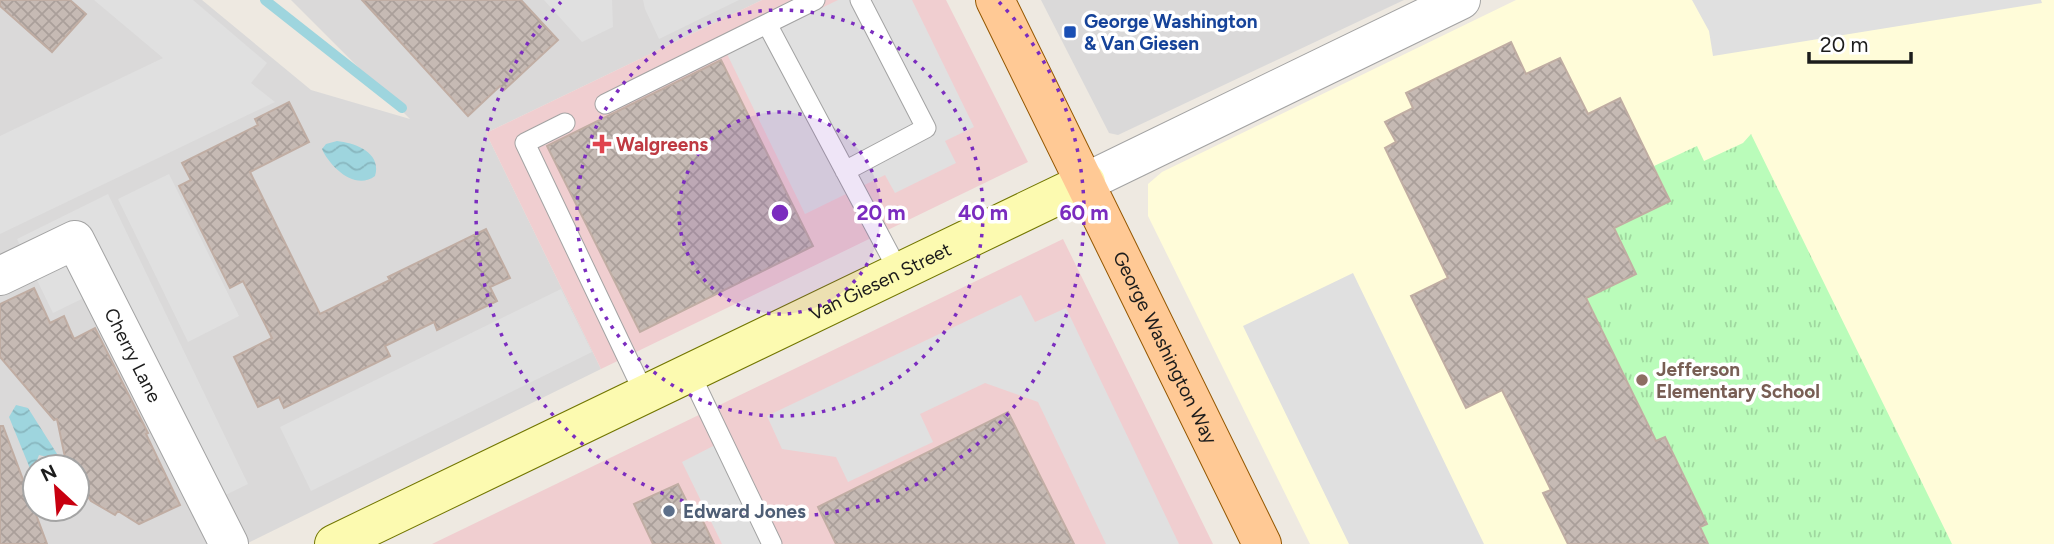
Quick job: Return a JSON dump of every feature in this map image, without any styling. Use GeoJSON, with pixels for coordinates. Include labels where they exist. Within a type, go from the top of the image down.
{"type":"FeatureCollection","features":[{"type":"Feature","properties":{"kind":"main road","name":"George Washington Way"},"geometry":{"type":"LineString","coordinates":[[995,0],[1262,544]]}},
{"type":"Feature","properties":{"kind":"main road","name":"Van Giesen Street"},"geometry":{"type":"LineString","coordinates":[[334,544],[1086,182]]}},
{"type":"Feature","properties":{"kind":"street","name":"Van Giesen Street"},"geometry":{"type":"LineString","coordinates":[[1086,182],[1461,0]]}},
{"type":"Feature","properties":{"kind":"street","name":"Cherry Lane"},"geometry":{"type":"LineString","coordinates":[[0,276],[75,240],[229,544]]}},
{"type":"Feature","properties":{"kind":"lane"},"geometry":{"type":"LineString","coordinates":[[605,104],[814,0]]}},
{"type":"Feature","properties":{"kind":"lane"},"geometry":{"type":"LineString","coordinates":[[845,171],[926,128],[860,0]]}},
{"type":"Feature","properties":{"kind":"lane"},"geometry":{"type":"LineString","coordinates":[[766,24],[899,272]]}},
{"type":"Feature","properties":{"kind":"lane"},"geometry":{"type":"LineString","coordinates":[[565,123],[525,143],[645,395]]}},
{"type":"Feature","properties":{"kind":"lane"},"geometry":{"type":"LineString","coordinates":[[690,373],[772,544]]}},
{"type":"Feature","properties":{"kind":"shaded area"},"geometry":{"type":"Polygon","coordinates":[[[0,0],[202,0],[311,90],[410,119],[291,0],[762,0],[486,133],[601,369],[246,544],[0,544],[0,0]]]}},
{"type":"Feature","properties":{"kind":"shaded area"},"geometry":{"type":"Polygon","coordinates":[[[94,0],[193,0],[267,63],[251,83],[275,102],[0,234],[0,136],[163,58],[94,0]]]}},
{"type":"Feature","properties":{"kind":"shaded area"},"geometry":{"type":"Polygon","coordinates":[[[544,0],[612,0],[613,27],[582,42],[544,0]]]}},
{"type":"Feature","properties":{"kind":"shaded area"},"geometry":{"type":"Polygon","coordinates":[[[643,0],[739,0],[659,39],[643,0]]]}},
{"type":"Feature","properties":{"kind":"shaded area"},"geometry":{"type":"Polygon","coordinates":[[[762,0],[946,0],[1028,162],[601,369],[486,133],[762,0]]]}},
{"type":"Feature","properties":{"kind":"shaded area"},"geometry":{"type":"Polygon","coordinates":[[[838,0],[912,0],[974,127],[945,141],[956,163],[895,193],[885,175],[805,214],[727,54],[838,0]]]}},
{"type":"Feature","properties":{"kind":"shaded area"},"geometry":{"type":"Polygon","coordinates":[[[1041,0],[1404,0],[1118,135],[1109,133],[1041,0]]]}},
{"type":"Feature","properties":{"kind":"shaded area","name":"Jefferson Elementary School"},"geometry":{"type":"Polygon","coordinates":[[[1516,0],[2054,0],[2054,544],[1310,544],[1148,216],[1148,184],[1162,172],[1516,0]]]}},
{"type":"Feature","properties":{"kind":"shaded area"},"geometry":{"type":"Polygon","coordinates":[[[1692,0],[2041,0],[2042,3],[1713,56],[1709,31],[1692,0]]]}},
{"type":"Feature","properties":{"kind":"shaded area"},"geometry":{"type":"Polygon","coordinates":[[[169,174],[239,316],[188,342],[118,199],[169,174]]]}},
{"type":"Feature","properties":{"kind":"shaded area"},"geometry":{"type":"Polygon","coordinates":[[[108,194],[248,484],[201,507],[96,292],[53,313],[17,239],[108,194]]]}},
{"type":"Feature","properties":{"kind":"shaded area"},"geometry":{"type":"Polygon","coordinates":[[[1063,239],[1213,544],[432,544],[1063,239]]]}},
{"type":"Feature","properties":{"kind":"shaded area"},"geometry":{"type":"Polygon","coordinates":[[[1353,273],[1484,544],[1349,544],[1243,326],[1353,273]]]}},
{"type":"Feature","properties":{"kind":"shaded area"},"geometry":{"type":"Polygon","coordinates":[[[561,289],[592,352],[311,491],[280,427],[561,289]]]}},
{"type":"Feature","properties":{"kind":"shaded area"},"geometry":{"type":"Polygon","coordinates":[[[1021,295],[1035,322],[1066,308],[1179,544],[1106,544],[1038,402],[985,383],[920,414],[933,442],[848,482],[836,457],[782,449],[767,416],[1021,295]]]}},
{"type":"Feature","properties":{"kind":"shaded area"},"geometry":{"type":"Polygon","coordinates":[[[719,443],[768,544],[722,544],[682,462],[719,443]]]}},
{"type":"Feature","properties":{"kind":"green space"},"geometry":{"type":"Polygon","coordinates":[[[1751,134],[1952,544],[1708,544],[1700,527],[1707,523],[1665,437],[1656,441],[1586,298],[1636,274],[1614,228],[1670,201],[1654,166],[1697,146],[1704,161],[1743,143],[1751,134]]]}},
{"type":"Feature","properties":{"kind":"water"},"geometry":{"type":"Polygon","coordinates":[[[337,141],[352,144],[371,155],[375,161],[375,176],[359,181],[337,169],[322,149],[326,144],[337,141]]]}},
{"type":"Feature","properties":{"kind":"water"},"geometry":{"type":"Polygon","coordinates":[[[16,405],[28,408],[56,453],[24,453],[9,417],[16,405]]]}},
{"type":"Feature","properties":{"kind":"building"},"geometry":{"type":"Polygon","coordinates":[[[0,0],[70,0],[86,14],[52,52],[0,6],[0,0]]]}},
{"type":"Feature","properties":{"kind":"building"},"geometry":{"type":"Polygon","coordinates":[[[362,0],[521,0],[558,40],[504,90],[500,86],[468,116],[362,0]]]}},
{"type":"Feature","properties":{"kind":"building"},"geometry":{"type":"Polygon","coordinates":[[[1511,42],[1526,74],[1560,58],[1588,114],[1620,98],[1670,201],[1614,228],[1636,274],[1586,298],[1656,441],[1665,437],[1707,524],[1700,527],[1708,544],[1568,544],[1543,493],[1551,490],[1502,390],[1466,408],[1411,296],[1448,278],[1385,148],[1396,142],[1385,122],[1413,108],[1406,93],[1511,42]]]}},
{"type":"Feature","properties":{"kind":"building","name":"Walgreens"},"geometry":{"type":"Polygon","coordinates":[[[721,60],[813,246],[640,332],[547,146],[721,60]]]}},
{"type":"Feature","properties":{"kind":"building"},"geometry":{"type":"Polygon","coordinates":[[[289,102],[309,142],[250,172],[320,314],[486,229],[510,278],[490,287],[497,301],[437,330],[434,322],[385,346],[390,356],[284,408],[279,397],[258,407],[234,357],[272,338],[243,281],[230,288],[179,186],[191,180],[182,163],[258,125],[255,119],[289,102]]]}},
{"type":"Feature","properties":{"kind":"building"},"geometry":{"type":"Polygon","coordinates":[[[34,288],[50,323],[64,316],[74,339],[95,328],[148,433],[146,434],[180,505],[139,524],[118,511],[115,515],[91,501],[91,453],[64,453],[57,419],[54,420],[0,357],[0,304],[34,288]]]}},
{"type":"Feature","properties":{"kind":"building"},"geometry":{"type":"Polygon","coordinates":[[[1008,412],[1074,544],[836,544],[818,507],[1008,412]]]}},
{"type":"Feature","properties":{"kind":"building"},"geometry":{"type":"Polygon","coordinates":[[[0,426],[3,426],[21,474],[21,523],[39,523],[47,544],[0,544],[0,426]]]}},
{"type":"Feature","properties":{"kind":"building"},"geometry":{"type":"Polygon","coordinates":[[[678,484],[691,510],[696,507],[714,544],[653,544],[634,504],[678,484]]]}},
{"type":"Feature","properties":{"kind":"waterway"},"geometry":{"type":"LineString","coordinates":[[265,0],[402,108]]}},
{"type":"Feature","properties":{"kind":"place","name":"George Washington & Van Giesen"},"geometry":{"type":"Point","coordinates":[1070,32]}},
{"type":"Feature","properties":{"kind":"place","name":"Walgreens"},"geometry":{"type":"Point","coordinates":[602,144]}},
{"type":"Feature","properties":{"kind":"place","name":"Jefferson Elementary School"},"geometry":{"type":"Point","coordinates":[1642,380]}},
{"type":"Feature","properties":{"kind":"place","name":"Edward Jones"},"geometry":{"type":"Point","coordinates":[669,511]}}]}
